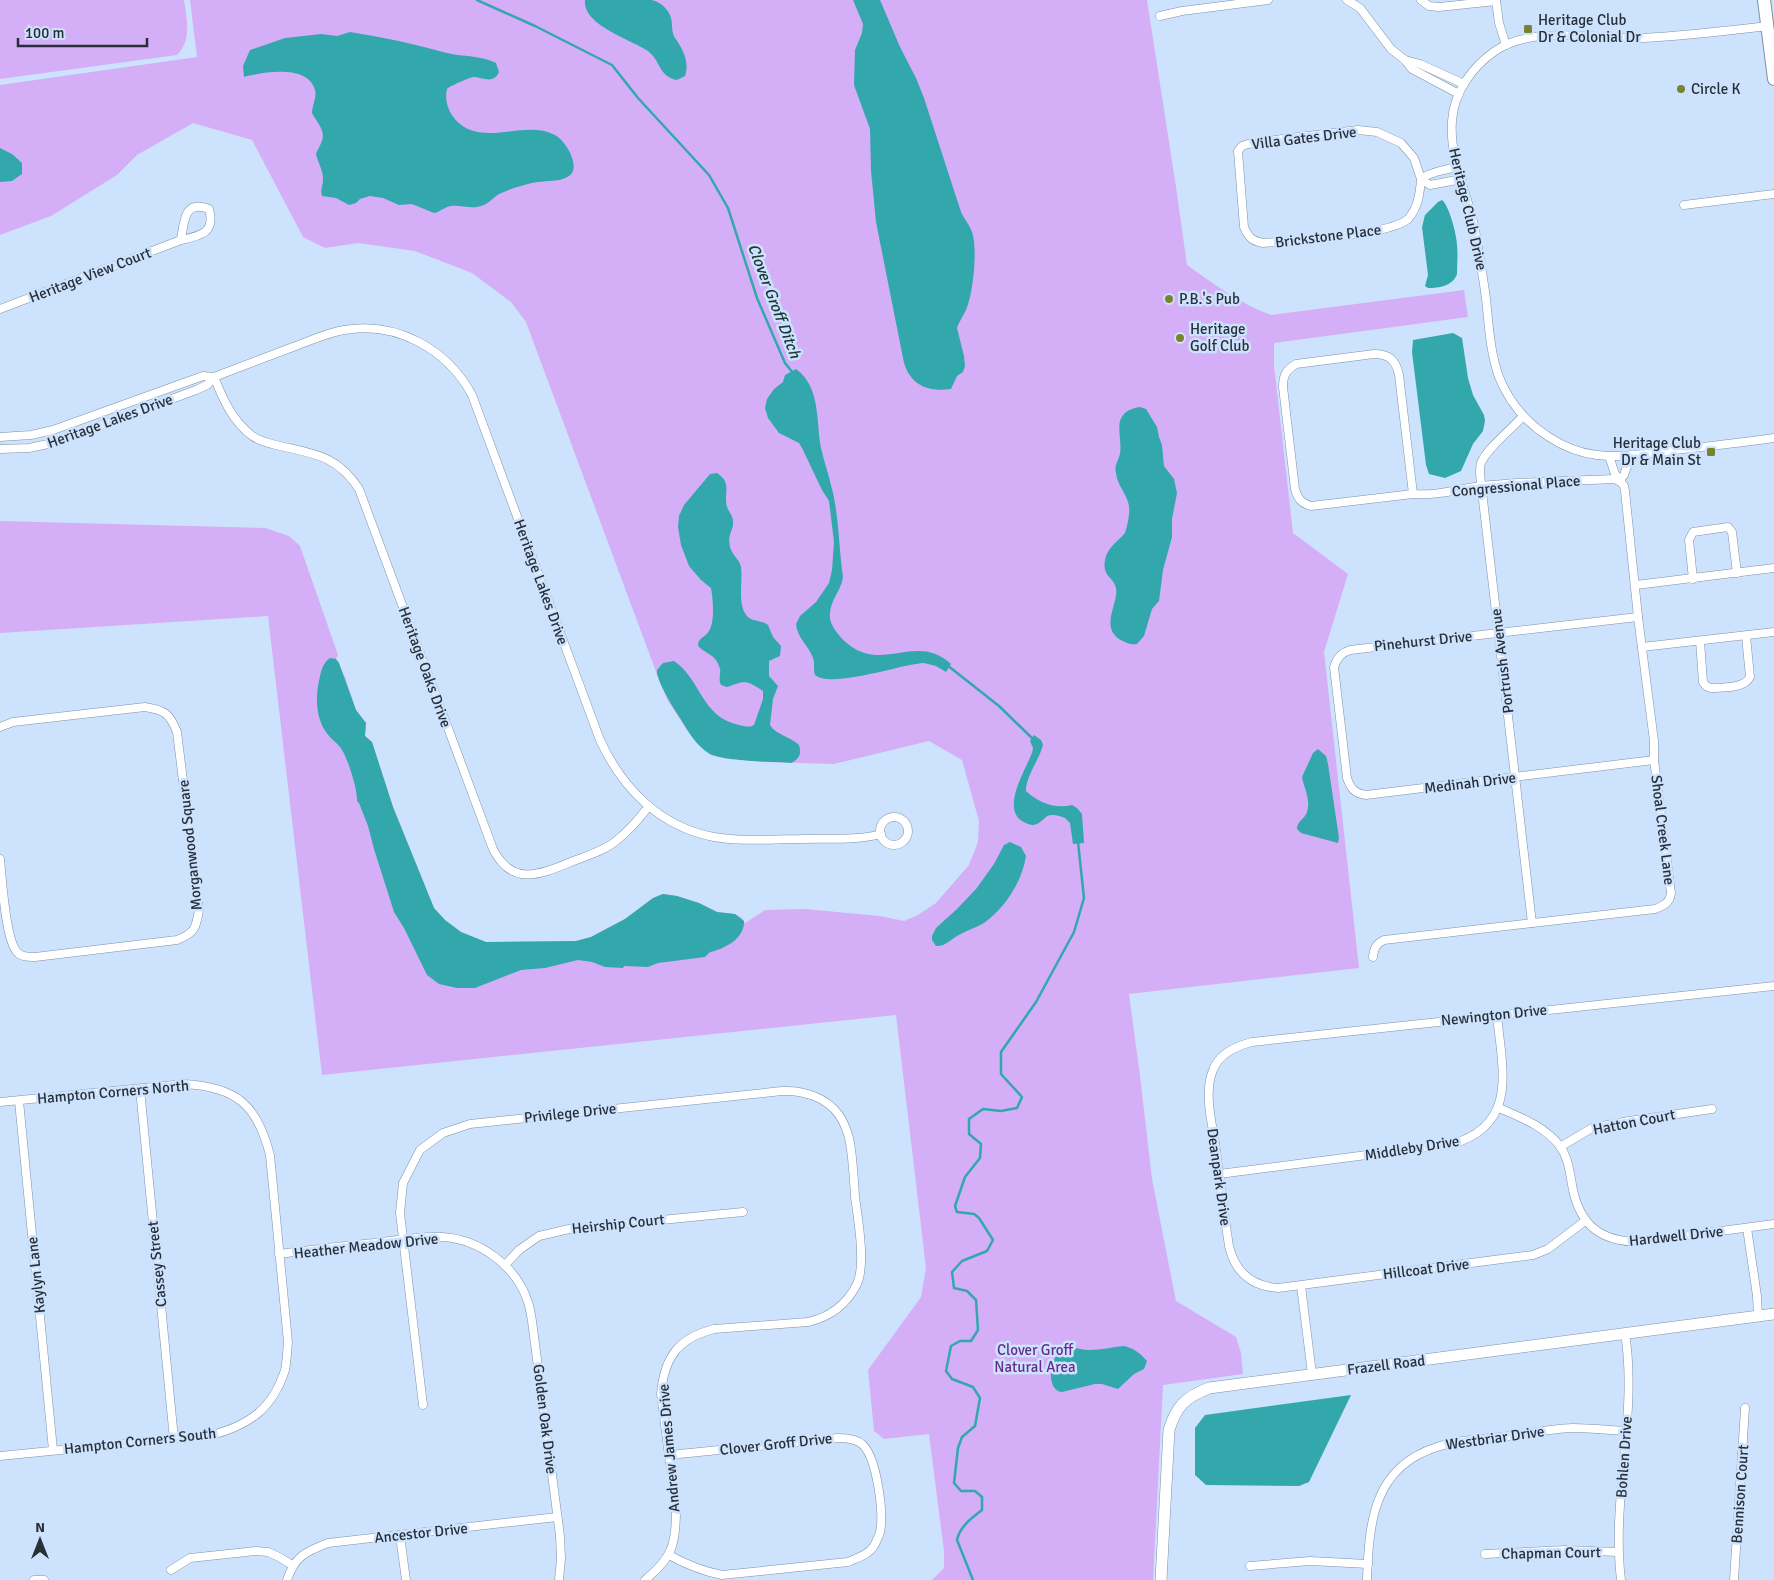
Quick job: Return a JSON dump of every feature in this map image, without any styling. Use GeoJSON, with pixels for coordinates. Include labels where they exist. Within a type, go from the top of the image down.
{"type":"FeatureCollection","features":[{"type":"Feature","properties":{"kind":"main road"},"geometry":{"type":"LineString","coordinates":[[1764,0],[1774,79]]}},
{"type":"Feature","properties":{"kind":"street"},"geometry":{"type":"LineString","coordinates":[[1160,16],[1216,3],[1268,0]]}},
{"type":"Feature","properties":{"kind":"street"},"geometry":{"type":"LineString","coordinates":[[1347,0],[1360,8],[1391,49],[1405,60],[1412,70],[1459,94]]}},
{"type":"Feature","properties":{"kind":"street"},"geometry":{"type":"LineString","coordinates":[[1421,0],[1429,6],[1439,7],[1496,1],[1499,23],[1506,45]]}},
{"type":"Feature","properties":{"kind":"street","name":"Heritage Club Drive"},"geometry":{"type":"LineString","coordinates":[[1768,26],[1643,38],[1622,39],[1544,35],[1525,39],[1506,45],[1487,58],[1472,72],[1459,94],[1452,120],[1453,146],[1474,226],[1482,270],[1494,362],[1506,392],[1514,406],[1523,416],[1537,429],[1562,444],[1576,451],[1597,455],[1631,455],[1774,438]]}},
{"type":"Feature","properties":{"kind":"street"},"geometry":{"type":"LineString","coordinates":[[1405,60],[1420,64],[1464,84]]}},
{"type":"Feature","properties":{"kind":"street","name":"Villa Gates Drive"},"geometry":{"type":"LineString","coordinates":[[1241,194],[1238,151],[1242,146],[1358,130],[1377,132],[1401,143],[1414,158],[1421,179]]}},
{"type":"Feature","properties":{"kind":"street"},"geometry":{"type":"LineString","coordinates":[[1458,166],[1445,171],[1428,173],[1421,179],[1430,185],[1462,179]]}},
{"type":"Feature","properties":{"kind":"street","name":"Brickstone Place"},"geometry":{"type":"LineString","coordinates":[[1241,194],[1244,226],[1247,235],[1254,241],[1264,243],[1294,241],[1376,231],[1398,225],[1408,219],[1414,210],[1420,194],[1421,179]]}},
{"type":"Feature","properties":{"kind":"street"},"geometry":{"type":"LineString","coordinates":[[1684,205],[1774,194]]}},
{"type":"Feature","properties":{"kind":"street","name":"Heritage View Court"},"geometry":{"type":"LineString","coordinates":[[0,309],[181,240],[200,236],[208,229],[211,216],[209,209],[195,206],[187,211],[184,217],[181,240]]}},
{"type":"Feature","properties":{"kind":"street","name":"Heritage Lakes Drive"},"geometry":{"type":"LineString","coordinates":[[0,437],[31,435],[53,430],[203,376],[214,377],[333,332],[358,328],[383,330],[408,336],[427,346],[453,367],[467,387],[476,405],[603,747],[621,777],[632,790],[649,806],[681,826],[712,836],[726,838],[853,838],[880,834]]}},
{"type":"Feature","properties":{"kind":"street","name":"Congressional Place"},"geometry":{"type":"LineString","coordinates":[[1413,494],[1398,367],[1393,360],[1384,354],[1374,354],[1296,364],[1288,369],[1283,377],[1283,387],[1295,489],[1297,497],[1304,504],[1311,506],[1424,494],[1481,486],[1614,479],[1619,481]]}},
{"type":"Feature","properties":{"kind":"street","name":"Heritage Lakes Drive"},"geometry":{"type":"LineString","coordinates":[[0,449],[29,448],[65,439],[196,390],[207,385],[214,377]]}},
{"type":"Feature","properties":{"kind":"street","name":"Heritage Oaks Drive"},"geometry":{"type":"LineString","coordinates":[[214,377],[230,413],[253,437],[271,444],[314,453],[327,458],[343,470],[359,489],[493,849],[498,859],[505,866],[525,875],[536,875],[595,853],[616,842],[634,825],[649,806]]}},
{"type":"Feature","properties":{"kind":"street","name":"Portrush Avenue"},"geometry":{"type":"LineString","coordinates":[[1523,416],[1503,438],[1490,448],[1481,463],[1481,486],[1532,923]]}},
{"type":"Feature","properties":{"kind":"street"},"geometry":{"type":"LineString","coordinates":[[1619,481],[1624,475],[1631,455]]}},
{"type":"Feature","properties":{"kind":"street","name":"Shoal Creek Lane"},"geometry":{"type":"LineString","coordinates":[[1373,957],[1377,944],[1384,940],[1655,909],[1664,906],[1670,900],[1671,894],[1654,760],[1654,741],[1638,617],[1625,491],[1609,456]]}},
{"type":"Feature","properties":{"kind":"street"},"geometry":{"type":"LineString","coordinates":[[1693,579],[1690,535],[1693,532],[1711,529],[1728,527],[1732,532],[1737,573]]}},
{"type":"Feature","properties":{"kind":"street"},"geometry":{"type":"LineString","coordinates":[[1636,585],[1774,568]]}},
{"type":"Feature","properties":{"kind":"street","name":"Pinehurst Drive"},"geometry":{"type":"LineString","coordinates":[[1341,726],[1334,667],[1337,658],[1344,652],[1638,617]]}},
{"type":"Feature","properties":{"kind":"street"},"geometry":{"type":"LineString","coordinates":[[1642,647],[1774,632]]}},
{"type":"Feature","properties":{"kind":"street"},"geometry":{"type":"LineString","coordinates":[[1700,641],[1703,682],[1706,686],[1711,688],[1743,685],[1750,678],[1746,636]]}},
{"type":"Feature","properties":{"kind":"street","name":"Morganwood Square"},"geometry":{"type":"LineString","coordinates":[[0,727],[13,722],[145,707],[160,709],[172,718],[177,732],[197,890],[199,910],[197,926],[189,936],[177,940],[29,957],[21,955],[15,950],[11,942],[0,859]]}},
{"type":"Feature","properties":{"kind":"street","name":"Medinah Drive"},"geometry":{"type":"LineString","coordinates":[[1341,726],[1347,778],[1351,789],[1357,794],[1366,795],[1654,760]]}},
{"type":"Feature","properties":{"kind":"street","name":"Newington Drive"},"geometry":{"type":"LineString","coordinates":[[1219,1060],[1228,1051],[1252,1042],[1774,986]]}},
{"type":"Feature","properties":{"kind":"street","name":"Middleby Drive"},"geometry":{"type":"LineString","coordinates":[[1219,1174],[1452,1144],[1468,1139],[1487,1126],[1499,1108],[1503,1079],[1497,1015]]}},
{"type":"Feature","properties":{"kind":"street","name":"Deanpark Drive"},"geometry":{"type":"LineString","coordinates":[[1219,1060],[1213,1070],[1209,1098],[1231,1256],[1242,1273],[1257,1284]]}},
{"type":"Feature","properties":{"kind":"street","name":"Hampton Corners North"},"geometry":{"type":"LineString","coordinates":[[0,1102],[184,1084],[224,1091],[242,1101],[256,1117],[264,1134],[270,1155],[280,1254]]}},
{"type":"Feature","properties":{"kind":"street","name":"Cassey Street"},"geometry":{"type":"LineString","coordinates":[[140,1089],[174,1439]]}},
{"type":"Feature","properties":{"kind":"street","name":"Privilege Drive"},"geometry":{"type":"LineString","coordinates":[[422,1405],[400,1213],[402,1183],[420,1150],[443,1133],[470,1124],[782,1091],[796,1091],[820,1098]]}},
{"type":"Feature","properties":{"kind":"street","name":"Andrew James Drive"},"geometry":{"type":"LineString","coordinates":[[670,1555],[676,1526],[676,1510],[661,1394],[662,1378],[666,1364],[675,1350],[686,1340],[698,1333],[714,1329],[808,1322],[821,1319],[844,1305],[858,1282],[862,1256],[850,1141],[840,1116],[820,1098]]}},
{"type":"Feature","properties":{"kind":"street","name":"Kaylyn Lane"},"geometry":{"type":"LineString","coordinates":[[19,1100],[53,1450]]}},
{"type":"Feature","properties":{"kind":"street"},"geometry":{"type":"LineString","coordinates":[[1499,1108],[1539,1126],[1560,1147],[1566,1160],[1577,1205],[1585,1221]]}},
{"type":"Feature","properties":{"kind":"street","name":"Hatton Court"},"geometry":{"type":"LineString","coordinates":[[1560,1147],[1592,1128],[1712,1109]]}},
{"type":"Feature","properties":{"kind":"street","name":"Heirship Court"},"geometry":{"type":"LineString","coordinates":[[505,1265],[519,1250],[539,1236],[569,1229],[743,1212]]}},
{"type":"Feature","properties":{"kind":"street","name":"Hardwell Drive"},"geometry":{"type":"LineString","coordinates":[[1585,1221],[1603,1235],[1622,1241],[1638,1242],[1774,1224]]}},
{"type":"Feature","properties":{"kind":"street","name":"Hillcoat Drive"},"geometry":{"type":"LineString","coordinates":[[1257,1284],[1278,1288],[1301,1286],[1533,1255],[1548,1249],[1585,1221]]}},
{"type":"Feature","properties":{"kind":"street"},"geometry":{"type":"LineString","coordinates":[[1747,1228],[1758,1316]]}},
{"type":"Feature","properties":{"kind":"street","name":"Heather Meadow Drive"},"geometry":{"type":"LineString","coordinates":[[280,1254],[403,1239],[444,1237],[466,1242],[487,1251],[505,1265]]}},
{"type":"Feature","properties":{"kind":"street","name":"Hampton Corners South"},"geometry":{"type":"LineString","coordinates":[[0,1456],[212,1435],[232,1430],[249,1421],[265,1407],[276,1392],[285,1368],[288,1342],[280,1254]]}},
{"type":"Feature","properties":{"kind":"street","name":"Golden Oak Drive"},"geometry":{"type":"LineString","coordinates":[[505,1265],[520,1285],[530,1311],[557,1517],[561,1559],[559,1580]]}},
{"type":"Feature","properties":{"kind":"street"},"geometry":{"type":"LineString","coordinates":[[1301,1286],[1312,1374]]}},
{"type":"Feature","properties":{"kind":"street","name":"Frazell Road"},"geometry":{"type":"LineString","coordinates":[[1161,1580],[1169,1430],[1174,1415],[1183,1402],[1195,1393],[1209,1388],[1774,1314]]}},
{"type":"Feature","properties":{"kind":"street","name":"Bohlen Drive"},"geometry":{"type":"LineString","coordinates":[[1621,1580],[1618,1552],[1628,1405],[1625,1333]]}},
{"type":"Feature","properties":{"kind":"street","name":"Bennison Court"},"geometry":{"type":"LineString","coordinates":[[1734,1580],[1745,1408]]}},
{"type":"Feature","properties":{"kind":"street","name":"Westbriar Drive"},"geometry":{"type":"LineString","coordinates":[[1367,1580],[1375,1506],[1382,1492],[1398,1471],[1419,1454],[1455,1442],[1548,1431],[1587,1428],[1626,1431]]}},
{"type":"Feature","properties":{"kind":"street","name":"Clover Groff Drive"},"geometry":{"type":"LineString","coordinates":[[669,1455],[838,1438],[849,1439],[861,1444],[869,1452],[875,1470],[881,1516],[880,1532],[873,1547],[862,1557],[848,1562],[722,1575],[704,1572],[670,1555]]}},
{"type":"Feature","properties":{"kind":"street","name":"Ancestor Drive"},"geometry":{"type":"LineString","coordinates":[[292,1565],[308,1550],[328,1543],[557,1517]]}},
{"type":"Feature","properties":{"kind":"street"},"geometry":{"type":"LineString","coordinates":[[400,1536],[406,1580]]}},
{"type":"Feature","properties":{"kind":"street","name":"Chapman Court"},"geometry":{"type":"LineString","coordinates":[[1485,1554],[1564,1550],[1618,1552]]}},
{"type":"Feature","properties":{"kind":"street"},"geometry":{"type":"LineString","coordinates":[[171,1570],[190,1558],[268,1552],[292,1565],[287,1580]]}},
{"type":"Feature","properties":{"kind":"street"},"geometry":{"type":"LineString","coordinates":[[645,1580],[670,1555]]}},
{"type":"Feature","properties":{"kind":"street"},"geometry":{"type":"LineString","coordinates":[[1250,1566],[1310,1561],[1368,1564]]}},
{"type":"Feature","properties":{"kind":"street"},"geometry":{"type":"LineString","coordinates":[[34,1580],[44,1580]]}},
{"type":"Feature","properties":{"kind":"green space"},"geometry":{"type":"Polygon","coordinates":[[[0,0],[184,0],[187,36],[182,49],[177,55],[0,79],[0,0]]]}},
{"type":"Feature","properties":{"kind":"green space","name":"Heritage Golf Club"},"geometry":{"type":"Polygon","coordinates":[[[190,0],[1147,0],[1187,265],[1238,299],[1271,315],[1464,290],[1468,317],[1274,343],[1274,365],[1293,533],[1348,574],[1324,652],[1359,968],[1129,994],[1152,1179],[1176,1301],[1236,1337],[1241,1353],[1243,1374],[1163,1385],[1153,1580],[932,1580],[944,1568],[944,1551],[929,1434],[884,1439],[874,1431],[868,1370],[921,1297],[926,1268],[896,1015],[322,1075],[268,616],[0,633],[0,521],[265,528],[289,536],[300,546],[338,655],[336,659],[345,677],[356,710],[366,723],[365,736],[372,742],[393,807],[434,908],[445,920],[461,932],[486,942],[576,941],[591,937],[625,919],[653,898],[663,894],[699,903],[717,912],[735,914],[742,918],[745,923],[765,910],[804,909],[880,916],[904,921],[918,915],[936,903],[969,865],[978,842],[979,821],[962,760],[929,741],[834,764],[767,762],[717,756],[711,755],[703,748],[687,730],[668,701],[658,677],[526,322],[511,302],[472,273],[415,251],[358,243],[325,248],[303,237],[252,140],[193,123],[137,155],[117,175],[51,216],[0,235],[0,85],[197,57],[190,0]]]}},
{"type":"Feature","properties":{"kind":"shaded area"},"geometry":{"type":"Polygon","coordinates":[[[585,0],[651,0],[661,4],[670,16],[674,35],[685,56],[687,66],[685,76],[677,80],[666,75],[648,51],[609,31],[591,17],[586,9],[585,0]]]}},
{"type":"Feature","properties":{"kind":"shaded area"},"geometry":{"type":"Polygon","coordinates":[[[853,0],[880,0],[924,98],[961,212],[972,232],[975,249],[973,283],[969,303],[957,328],[965,366],[963,372],[957,376],[951,389],[943,390],[922,386],[911,377],[904,363],[876,222],[871,171],[870,129],[854,85],[855,50],[862,33],[863,24],[853,0]]]}},
{"type":"Feature","properties":{"kind":"shaded area"},"geometry":{"type":"Polygon","coordinates":[[[350,32],[453,54],[478,57],[496,63],[499,72],[494,78],[472,77],[447,89],[446,101],[450,112],[463,126],[479,132],[534,130],[545,131],[555,135],[563,142],[571,154],[574,166],[573,172],[560,180],[532,183],[507,191],[480,206],[451,206],[434,213],[412,204],[399,205],[383,198],[370,196],[349,205],[336,198],[322,196],[323,176],[316,154],[323,135],[321,127],[312,113],[315,90],[311,82],[304,76],[284,72],[262,73],[244,77],[243,66],[250,50],[285,38],[321,34],[337,36],[350,32]]]}},
{"type":"Feature","properties":{"kind":"shaded area"},"geometry":{"type":"Polygon","coordinates":[[[0,148],[12,154],[22,163],[22,174],[12,181],[0,182],[0,148]]]}},
{"type":"Feature","properties":{"kind":"shaded area"},"geometry":{"type":"Polygon","coordinates":[[[1442,200],[1450,214],[1456,235],[1457,274],[1449,284],[1428,288],[1425,286],[1428,275],[1422,227],[1425,215],[1442,200]]]}},
{"type":"Feature","properties":{"kind":"shaded area"},"geometry":{"type":"Polygon","coordinates":[[[1453,333],[1462,338],[1468,378],[1473,395],[1484,415],[1485,421],[1483,431],[1473,444],[1461,471],[1445,478],[1429,474],[1426,465],[1412,352],[1413,340],[1453,333]]]}},
{"type":"Feature","properties":{"kind":"shaded area"},"geometry":{"type":"Polygon","coordinates":[[[796,369],[804,376],[814,395],[821,448],[836,510],[843,577],[831,608],[832,624],[838,634],[853,647],[867,654],[881,655],[923,651],[937,655],[951,664],[946,672],[936,666],[924,663],[851,678],[823,679],[815,675],[813,658],[799,634],[796,624],[800,616],[816,602],[829,583],[834,542],[829,501],[799,443],[779,433],[768,418],[765,408],[767,399],[774,389],[783,382],[785,375],[796,369]]]}},
{"type":"Feature","properties":{"kind":"shaded area"},"geometry":{"type":"Polygon","coordinates":[[[1140,407],[1146,409],[1157,427],[1162,445],[1164,466],[1174,479],[1177,493],[1172,519],[1172,537],[1163,570],[1159,601],[1152,609],[1144,636],[1137,644],[1132,644],[1119,639],[1111,628],[1110,621],[1116,588],[1105,570],[1105,560],[1113,545],[1125,533],[1129,517],[1128,502],[1118,481],[1116,470],[1120,454],[1121,419],[1130,410],[1140,407]]]}},
{"type":"Feature","properties":{"kind":"shaded area"},"geometry":{"type":"Polygon","coordinates":[[[717,473],[725,481],[726,485],[726,502],[733,521],[729,543],[741,567],[741,599],[744,611],[749,618],[768,625],[773,637],[781,646],[780,656],[769,661],[769,676],[778,686],[773,699],[770,725],[776,731],[799,745],[799,756],[791,763],[737,760],[710,754],[696,743],[689,733],[661,686],[657,674],[657,670],[663,663],[674,661],[683,669],[716,714],[739,725],[748,727],[754,725],[763,699],[763,691],[745,682],[727,687],[721,685],[720,669],[716,660],[698,646],[700,639],[711,627],[713,604],[711,588],[689,566],[681,545],[678,527],[679,516],[684,505],[710,474],[717,473]]]}},
{"type":"Feature","properties":{"kind":"shaded area"},"geometry":{"type":"Polygon","coordinates":[[[330,658],[336,659],[339,663],[356,710],[366,723],[365,736],[372,742],[393,807],[434,908],[445,920],[461,932],[486,942],[576,941],[591,937],[625,919],[653,898],[663,894],[699,903],[717,912],[735,914],[744,921],[741,933],[733,942],[710,952],[705,957],[658,963],[648,967],[605,967],[592,962],[578,960],[545,968],[521,970],[475,988],[457,988],[439,984],[427,975],[394,912],[368,826],[357,801],[347,760],[341,748],[321,724],[317,695],[321,671],[330,658]]]}},
{"type":"Feature","properties":{"kind":"shaded area"},"geometry":{"type":"Polygon","coordinates":[[[1034,735],[1041,740],[1043,745],[1028,780],[1026,791],[1036,799],[1048,804],[1059,806],[1072,805],[1077,808],[1082,814],[1084,843],[1073,844],[1070,823],[1065,818],[1050,815],[1033,825],[1023,822],[1016,815],[1014,798],[1032,753],[1033,748],[1030,741],[1034,735]]]}},
{"type":"Feature","properties":{"kind":"shaded area"},"geometry":{"type":"Polygon","coordinates":[[[1318,749],[1326,756],[1328,764],[1339,838],[1338,843],[1301,833],[1297,829],[1308,808],[1308,799],[1302,777],[1313,753],[1318,749]]]}},
{"type":"Feature","properties":{"kind":"shaded area"},"geometry":{"type":"Polygon","coordinates":[[[1010,842],[1021,847],[1026,856],[1021,875],[1011,894],[999,910],[984,923],[962,933],[945,944],[936,946],[932,936],[936,928],[976,889],[994,864],[1004,845],[1010,842]]]}},
{"type":"Feature","properties":{"kind":"shaded area"},"geometry":{"type":"Polygon","coordinates":[[[1124,1346],[1131,1348],[1147,1361],[1144,1369],[1134,1374],[1118,1389],[1095,1384],[1062,1392],[1053,1385],[1051,1372],[1055,1357],[1065,1349],[1093,1350],[1124,1346]]]}},
{"type":"Feature","properties":{"kind":"shaded area"},"geometry":{"type":"Polygon","coordinates":[[[1351,1395],[1309,1482],[1299,1486],[1206,1485],[1195,1475],[1195,1428],[1205,1415],[1351,1395]]]}},
{"type":"Feature","properties":{"kind":"waterway","name":"Clover Groff Ditch"},"geometry":{"type":"LineString","coordinates":[[477,0],[535,26],[612,65],[638,98],[709,175],[728,208],[757,298],[785,363],[793,373]]}},
{"type":"Feature","properties":{"kind":"waterway","name":"Clover Groff Ditch"},"geometry":{"type":"LineString","coordinates":[[947,665],[999,706],[1034,740]]}},
{"type":"Feature","properties":{"kind":"waterway"},"geometry":{"type":"LineString","coordinates":[[973,1580],[957,1540],[964,1526],[982,1510],[982,1497],[975,1491],[961,1491],[954,1483],[958,1448],[962,1437],[975,1426],[980,1398],[973,1387],[952,1379],[946,1371],[951,1346],[960,1341],[971,1341],[978,1330],[976,1300],[967,1291],[954,1288],[952,1272],[962,1261],[987,1251],[993,1240],[979,1218],[974,1214],[957,1212],[955,1206],[965,1177],[980,1158],[981,1144],[969,1134],[969,1119],[983,1109],[1001,1111],[1017,1108],[1022,1097],[1001,1074],[1001,1052],[1036,1002],[1074,932],[1084,898],[1078,842]]}},
{"type":"Feature","properties":{"kind":"place","name":"Heritage Club Dr & Colonial Dr"},"geometry":{"type":"Point","coordinates":[1528,29]}},
{"type":"Feature","properties":{"kind":"place","name":"Circle K"},"geometry":{"type":"Point","coordinates":[1681,89]}},
{"type":"Feature","properties":{"kind":"place","name":"P.B.'s Pub"},"geometry":{"type":"Point","coordinates":[1169,299]}},
{"type":"Feature","properties":{"kind":"place","name":"Heritage Golf Club"},"geometry":{"type":"Point","coordinates":[1180,338]}},
{"type":"Feature","properties":{"kind":"place","name":"Heritage Club Dr & Main St"},"geometry":{"type":"Point","coordinates":[1711,452]}},
{"type":"Feature","properties":{"kind":"park label","name":"Clover Groff Natural Area"},"geometry":{"type":"Point","coordinates":[1035,1358]}}]}
